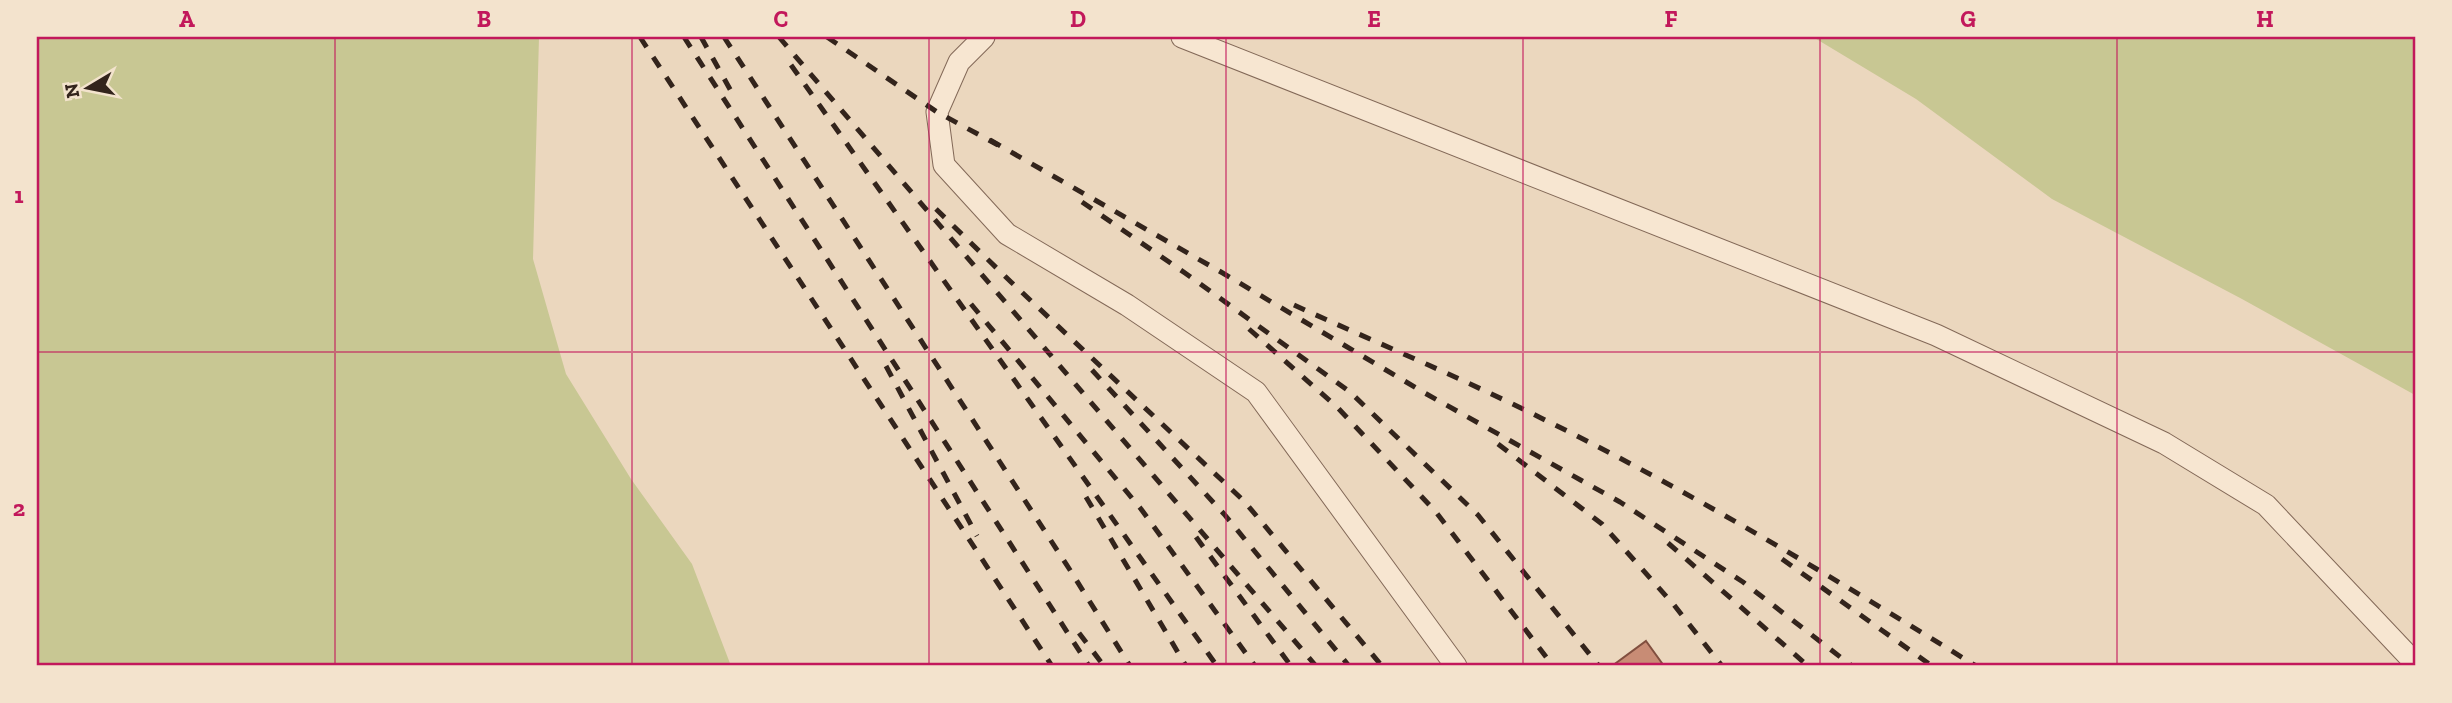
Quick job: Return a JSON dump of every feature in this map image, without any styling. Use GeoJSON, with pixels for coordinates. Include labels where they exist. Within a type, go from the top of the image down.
{"type":"FeatureCollection","features":[{"type":"Feature","properties":{"kind":"lane"},"geometry":{"type":"LineString","coordinates":[[984,37],[959,62],[937,112],[944,165],[1007,234],[1127,305],[1256,392],[1456,666]]}},
{"type":"Feature","properties":{"kind":"lane"},"geometry":{"type":"LineString","coordinates":[[1182,37],[1936,335],[2164,443],[2266,505],[2415,663]]}},
{"type":"Feature","properties":{"kind":"shaded area"},"geometry":{"type":"Polygon","coordinates":[[[37,37],[539,37],[533,259],[566,374],[631,479],[692,564],[731,666],[37,666],[37,37]]]}},
{"type":"Feature","properties":{"kind":"shaded area"},"geometry":{"type":"Polygon","coordinates":[[[1813,37],[2415,37],[2415,395],[2242,299],[2052,199],[1916,99],[1813,37]]]}},
{"type":"Feature","properties":{"kind":"building"},"geometry":{"type":"Polygon","coordinates":[[[1646,641],[1664,666],[1612,666],[1646,641]]]}},
{"type":"Feature","properties":{"kind":"railway"},"geometry":{"type":"LineString","coordinates":[[640,37],[1052,666]]}},
{"type":"Feature","properties":{"kind":"railway"},"geometry":{"type":"LineString","coordinates":[[684,37],[1089,666]]}},
{"type":"Feature","properties":{"kind":"railway"},"geometry":{"type":"LineString","coordinates":[[701,37],[731,91]]}},
{"type":"Feature","properties":{"kind":"railway"},"geometry":{"type":"LineString","coordinates":[[724,37],[1130,666]]}},
{"type":"Feature","properties":{"kind":"railway"},"geometry":{"type":"LineString","coordinates":[[779,37],[1316,666]]}},
{"type":"Feature","properties":{"kind":"railway"},"geometry":{"type":"LineString","coordinates":[[827,37],[937,112],[998,145]]}},
{"type":"Feature","properties":{"kind":"railway"},"geometry":{"type":"LineString","coordinates":[[791,65],[1217,666]]}},
{"type":"Feature","properties":{"kind":"railway"},"geometry":{"type":"LineString","coordinates":[[990,140],[1221,272],[1423,392],[1620,502],[1743,582],[1852,666]]}},
{"type":"Feature","properties":{"kind":"railway"},"geometry":{"type":"LineString","coordinates":[[1082,202],[1350,392],[1478,515],[1599,666]]}},
{"type":"Feature","properties":{"kind":"railway"},"geometry":{"type":"LineString","coordinates":[[936,209],[1244,501],[1382,666]]}},
{"type":"Feature","properties":{"kind":"railway"},"geometry":{"type":"LineString","coordinates":[[971,304],[1141,509],[1255,666]]}},
{"type":"Feature","properties":{"kind":"railway"},"geometry":{"type":"LineString","coordinates":[[1294,305],[1509,402],[1595,445],[1815,568],[1976,666]]}},
{"type":"Feature","properties":{"kind":"railway"},"geometry":{"type":"LineString","coordinates":[[1249,329],[1338,408],[1436,512],[1553,666]]}},
{"type":"Feature","properties":{"kind":"railway"},"geometry":{"type":"LineString","coordinates":[[886,366],[977,536]]}},
{"type":"Feature","properties":{"kind":"railway"},"geometry":{"type":"LineString","coordinates":[[1092,370],[1224,514],[1349,666]]}},
{"type":"Feature","properties":{"kind":"railway"},"geometry":{"type":"LineString","coordinates":[[1498,444],[1602,524],[1674,605],[1722,666]]}},
{"type":"Feature","properties":{"kind":"railway"},"geometry":{"type":"LineString","coordinates":[[1086,497],[1186,666]]}},
{"type":"Feature","properties":{"kind":"railway"},"geometry":{"type":"LineString","coordinates":[[1196,537],[1291,666]]}},
{"type":"Feature","properties":{"kind":"railway"},"geometry":{"type":"LineString","coordinates":[[1668,543],[1808,666]]}},
{"type":"Feature","properties":{"kind":"railway"},"geometry":{"type":"LineString","coordinates":[[1782,559],[1932,666]]}},
{"type":"Feature","properties":{"kind":"railway"},"geometry":{"type":"LineString","coordinates":[[1079,633],[1104,666]]}}]}
